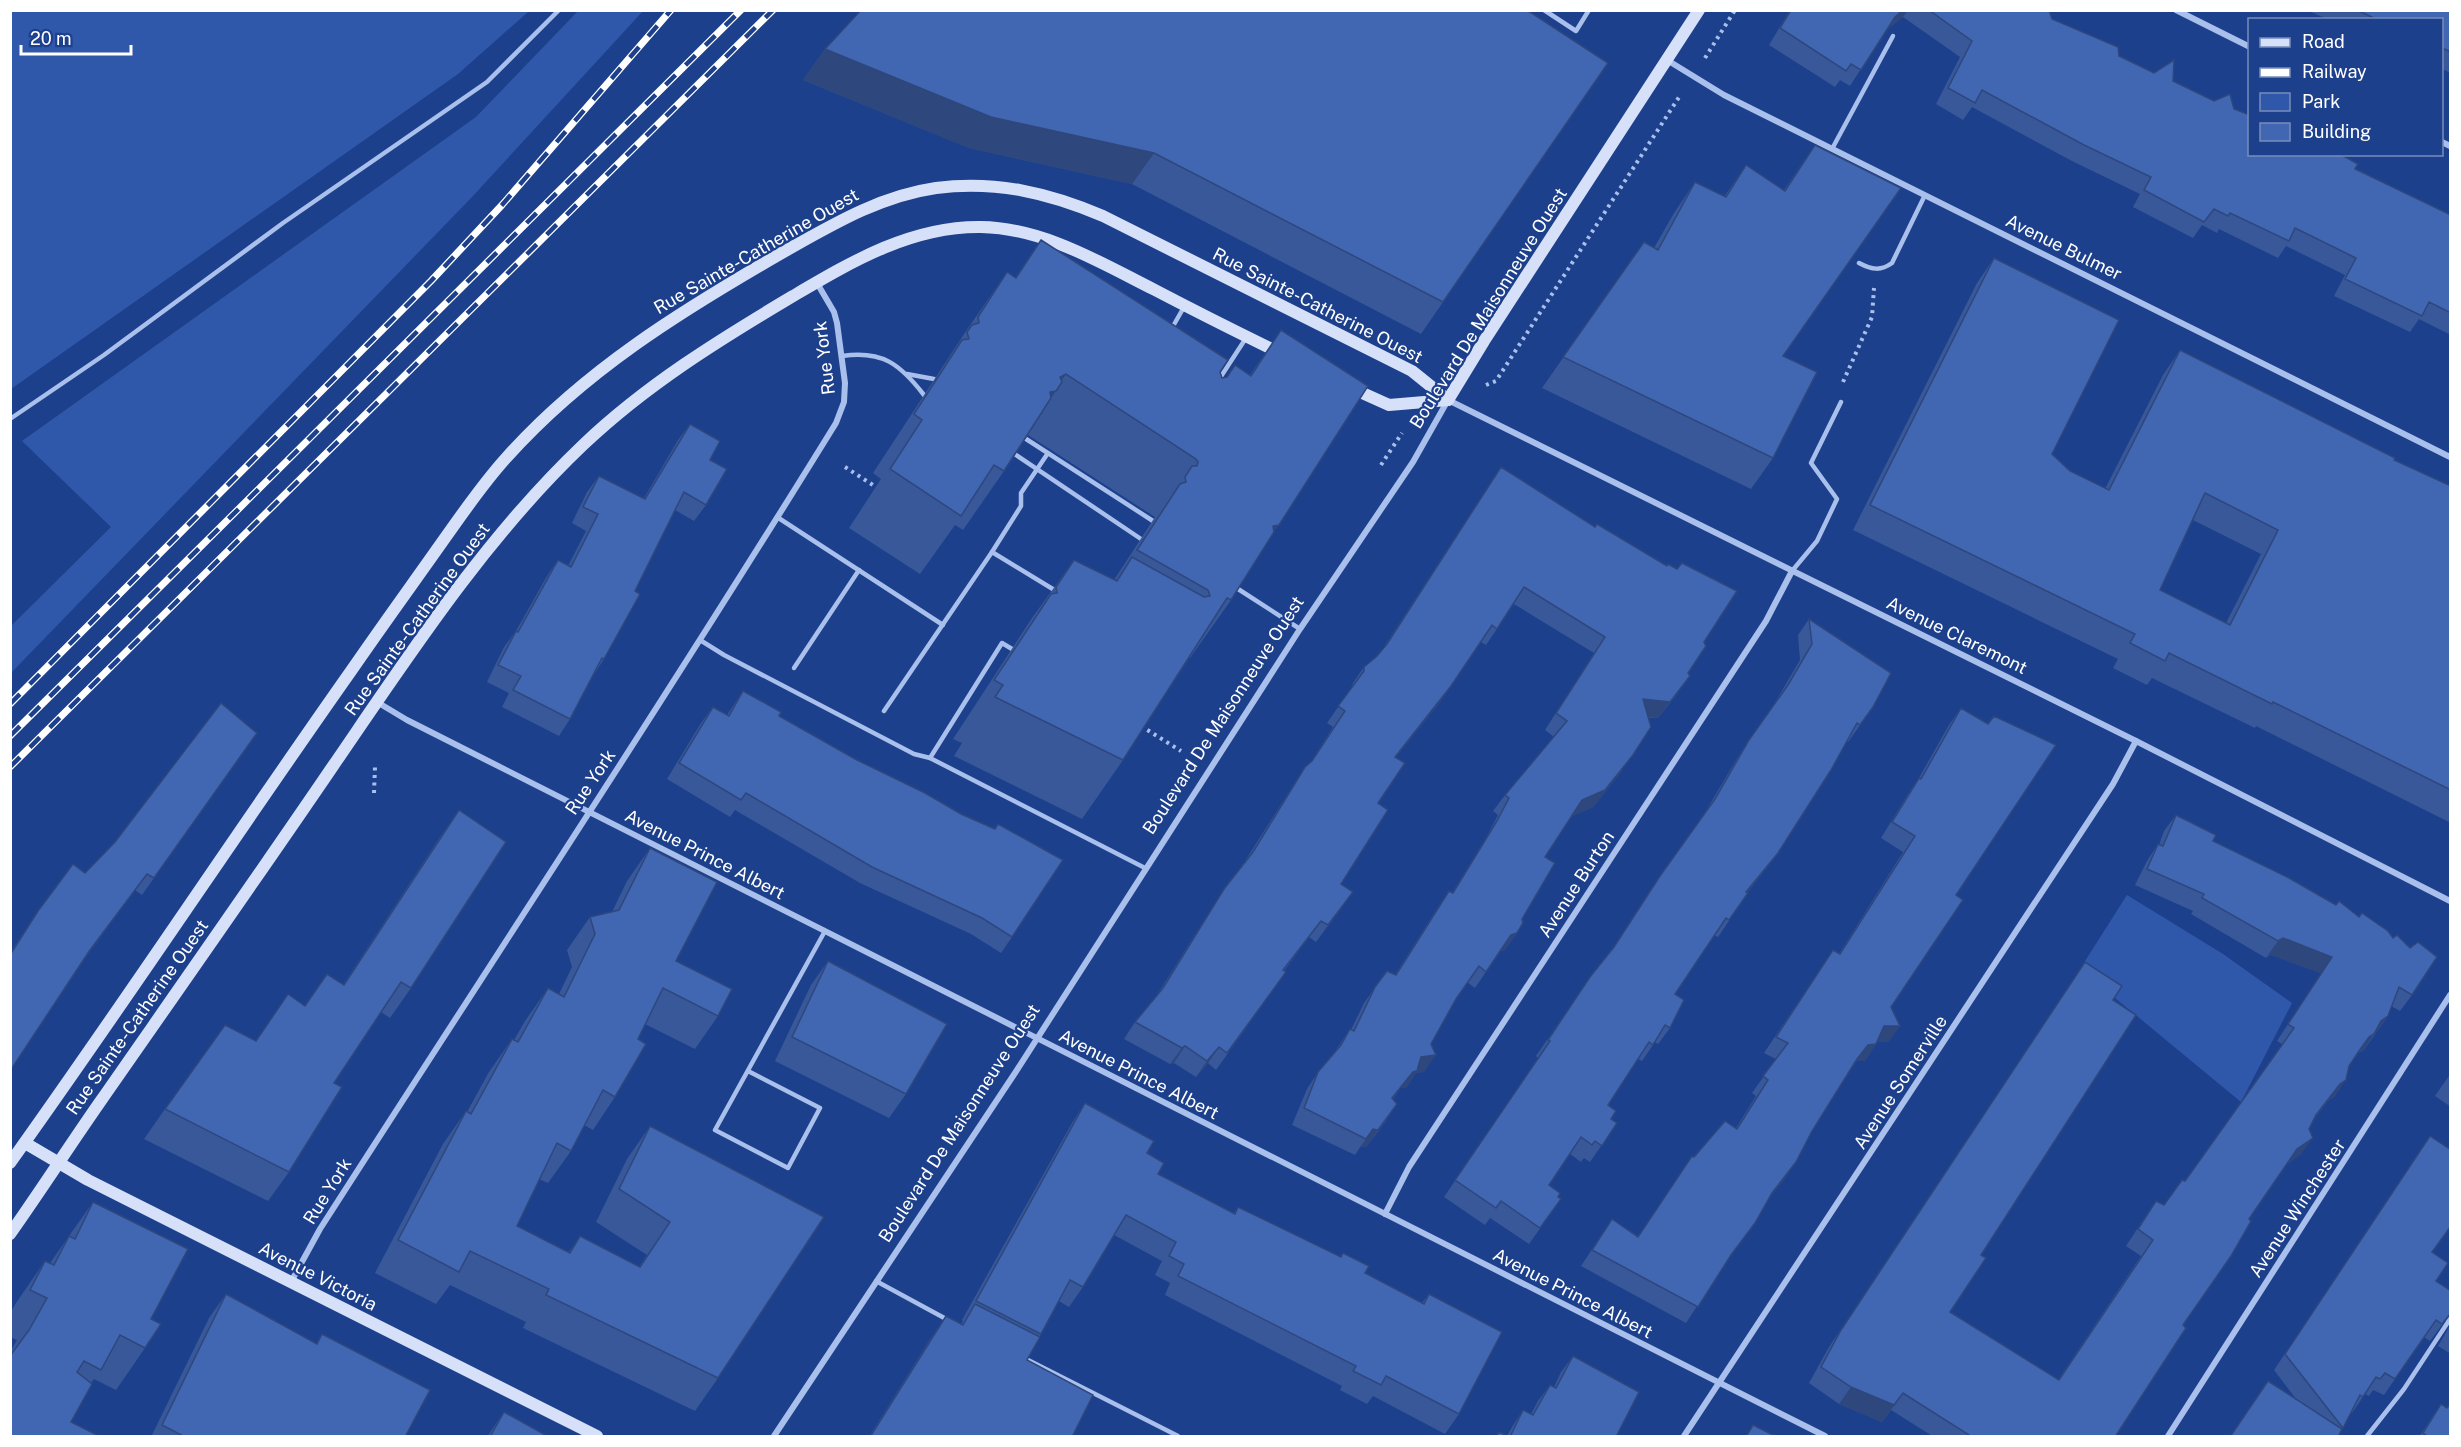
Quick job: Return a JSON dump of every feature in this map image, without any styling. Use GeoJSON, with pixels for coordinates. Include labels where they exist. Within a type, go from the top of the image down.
{"type":"FeatureCollection","features":[{"type":"Feature","properties":{"kind":"main road","name":"Boulevard De Maisonneuve Ouest"},"geometry":{"type":"LineString","coordinates":[[1448,400],[1699,10]]}},
{"type":"Feature","properties":{"kind":"main road","name":"Rue Sainte-Catherine Ouest"},"geometry":{"type":"LineString","coordinates":[[10,1163],[216,870],[324,709],[467,507],[505,459],[527,435],[590,379],[641,339],[711,294],[833,225],[891,198],[936,188],[982,185],[1006,187],[1060,199],[1103,216],[1412,371],[1448,400]]}},
{"type":"Feature","properties":{"kind":"main road","name":"Rue Sainte-Catherine Ouest"},"geometry":{"type":"LineString","coordinates":[[10,1234],[377,702],[473,569],[544,484],[586,441],[638,397],[688,361],[816,282],[879,249],[898,241],[951,228],[986,227],[1025,232],[1054,242],[1289,357]]}},
{"type":"Feature","properties":{"kind":"main road"},"geometry":{"type":"LineString","coordinates":[[1341,383],[1389,405],[1448,400]]}},
{"type":"Feature","properties":{"kind":"main road","name":"Avenue Victoria"},"geometry":{"type":"LineString","coordinates":[[25,1143],[88,1180],[597,1437]]}},
{"type":"Feature","properties":{"kind":"street"},"geometry":{"type":"LineString","coordinates":[[2176,10],[2248,46]]}},
{"type":"Feature","properties":{"kind":"street","name":"Avenue Bulmer"},"geometry":{"type":"LineString","coordinates":[[1666,60],[1724,95],[2451,457]]}},
{"type":"Feature","properties":{"kind":"street","name":"Rue York"},"geometry":{"type":"LineString","coordinates":[[291,1282],[320,1229],[588,811],[611,780],[836,423],[844,402],[845,383],[842,356],[834,312],[816,282]]}},
{"type":"Feature","properties":{"kind":"street","name":"Avenue Claremont"},"geometry":{"type":"LineString","coordinates":[[1448,400],[2136,741],[2451,901]]}},
{"type":"Feature","properties":{"kind":"street","name":"Boulevard De Maisonneuve Ouest"},"geometry":{"type":"LineString","coordinates":[[774,1437],[1037,1038],[1300,629],[1413,462],[1448,400]]}},
{"type":"Feature","properties":{"kind":"street","name":"Avenue Burton"},"geometry":{"type":"LineString","coordinates":[[1385,1214],[1409,1167],[1766,621],[1792,571]]}},
{"type":"Feature","properties":{"kind":"street","name":"Avenue Prince Albert"},"geometry":{"type":"LineString","coordinates":[[377,702],[407,720],[1825,1437]]}},
{"type":"Feature","properties":{"kind":"street","name":"Avenue Somerville"},"geometry":{"type":"LineString","coordinates":[[1684,1437],[2114,784],[2136,741]]}},
{"type":"Feature","properties":{"kind":"street","name":"Avenue Winchester"},"geometry":{"type":"LineString","coordinates":[[2168,1437],[2451,995]]}},
{"type":"Feature","properties":{"kind":"lane"},"geometry":{"type":"LineString","coordinates":[[10,419],[104,355],[283,224],[487,82],[559,10]]}},
{"type":"Feature","properties":{"kind":"lane"},"geometry":{"type":"LineString","coordinates":[[1544,10],[1576,31],[1589,10]]}},
{"type":"Feature","properties":{"kind":"lane"},"geometry":{"type":"LineString","coordinates":[[1832,149],[1893,36]]}},
{"type":"Feature","properties":{"kind":"lane"},"geometry":{"type":"LineString","coordinates":[[1859,263],[1875,269],[1885,268],[1892,263],[1925,195]]}},
{"type":"Feature","properties":{"kind":"lane"},"geometry":{"type":"LineString","coordinates":[[1166,339],[1184,305]]}},
{"type":"Feature","properties":{"kind":"lane"},"geometry":{"type":"LineString","coordinates":[[1214,386],[1247,337]]}},
{"type":"Feature","properties":{"kind":"lane"},"geometry":{"type":"LineString","coordinates":[[842,356],[876,355],[907,374],[924,395]]}},
{"type":"Feature","properties":{"kind":"lane"},"geometry":{"type":"LineString","coordinates":[[907,374],[934,379]]}},
{"type":"Feature","properties":{"kind":"lane"},"geometry":{"type":"LineString","coordinates":[[1792,571],[1817,540],[1836,499],[1811,463],[1841,402]]}},
{"type":"Feature","properties":{"kind":"lane"},"geometry":{"type":"LineString","coordinates":[[1023,437],[1153,521]]}},
{"type":"Feature","properties":{"kind":"lane"},"geometry":{"type":"LineString","coordinates":[[1013,453],[1142,539]]}},
{"type":"Feature","properties":{"kind":"lane"},"geometry":{"type":"LineString","coordinates":[[884,711],[992,552],[1021,506],[1021,493],[1048,453]]}},
{"type":"Feature","properties":{"kind":"lane"},"geometry":{"type":"LineString","coordinates":[[777,517],[943,625]]}},
{"type":"Feature","properties":{"kind":"lane"},"geometry":{"type":"LineString","coordinates":[[992,552],[1064,595]]}},
{"type":"Feature","properties":{"kind":"lane"},"geometry":{"type":"LineString","coordinates":[[794,668],[860,570]]}},
{"type":"Feature","properties":{"kind":"lane"},"geometry":{"type":"LineString","coordinates":[[1235,587],[1300,629]]}},
{"type":"Feature","properties":{"kind":"lane"},"geometry":{"type":"LineString","coordinates":[[700,640],[723,655],[914,754],[930,758],[1145,868]]}},
{"type":"Feature","properties":{"kind":"lane"},"geometry":{"type":"LineString","coordinates":[[930,758],[1002,643],[1012,649]]}},
{"type":"Feature","properties":{"kind":"lane"},"geometry":{"type":"LineString","coordinates":[[748,1071],[820,1108],[788,1168],[716,1130],[748,1071],[825,931]]}},
{"type":"Feature","properties":{"kind":"lane"},"geometry":{"type":"LineString","coordinates":[[876,1281],[958,1325]]}},
{"type":"Feature","properties":{"kind":"lane"},"geometry":{"type":"LineString","coordinates":[[2367,1437],[2404,1389],[2451,1319]]}},
{"type":"Feature","properties":{"kind":"lane"},"geometry":{"type":"LineString","coordinates":[[1021,1357],[1178,1437]]}},
{"type":"Feature","properties":{"kind":"path"},"geometry":{"type":"LineString","coordinates":[[1718,37],[1735,10]]}},
{"type":"Feature","properties":{"kind":"path"},"geometry":{"type":"LineString","coordinates":[[1496,381],[1666,118]]}},
{"type":"Feature","properties":{"kind":"path"},"geometry":{"type":"LineString","coordinates":[[1843,383],[1872,317],[1874,287]]}},
{"type":"Feature","properties":{"kind":"path","name":"Boulevard De Maisonneuve Ouest"},"geometry":{"type":"LineString","coordinates":[[1390,451],[1401,434]]}},
{"type":"Feature","properties":{"kind":"path"},"geometry":{"type":"LineString","coordinates":[[845,467],[876,487]]}},
{"type":"Feature","properties":{"kind":"path"},"geometry":{"type":"LineString","coordinates":[[1142,726],[1181,752]]}},
{"type":"Feature","properties":{"kind":"path"},"geometry":{"type":"LineString","coordinates":[[374,793],[375,767]]}},
{"type":"Feature","properties":{"kind":"green space"},"geometry":{"type":"Polygon","coordinates":[[[11,10],[529,11],[458,74],[11,389],[11,10]]]}},
{"type":"Feature","properties":{"kind":"green space"},"geometry":{"type":"Polygon","coordinates":[[[578,11],[643,11],[472,197],[11,673],[11,626],[111,527],[22,441],[476,117],[578,11]]]}},
{"type":"Feature","properties":{"kind":"green space"},"geometry":{"type":"Polygon","coordinates":[[[2127,895],[2223,954],[2292,1003],[2241,1102],[2080,969],[2127,895]]]}},
{"type":"Feature","properties":{"kind":"building"},"geometry":{"type":"Polygon","coordinates":[[[861,10],[1527,10],[1608,63],[1443,302],[1154,153],[991,117],[825,49],[861,10]]]}},
{"type":"Feature","properties":{"kind":"building"},"geometry":{"type":"Polygon","coordinates":[[[1791,10],[1903,10],[1895,17],[1861,70],[1851,64],[1846,71],[1780,28],[1791,10]]]}},
{"type":"Feature","properties":{"kind":"building"},"geometry":{"type":"Polygon","coordinates":[[[1929,10],[2049,10],[2052,19],[2118,47],[2119,56],[2154,73],[2174,60],[2173,81],[2214,101],[2230,94],[2234,109],[2248,114],[2248,156],[2344,156],[2358,164],[2355,169],[2451,215],[2451,313],[2429,302],[2422,316],[2345,279],[2356,258],[2295,228],[2289,241],[2230,213],[2228,216],[2214,209],[2204,222],[2144,190],[2151,177],[2084,145],[1982,90],[1975,103],[1948,88],[1972,41],[1929,10]]]}},
{"type":"Feature","properties":{"kind":"building"},"geometry":{"type":"Polygon","coordinates":[[[2357,10],[2451,10],[2451,52],[2443,48],[2443,18],[2374,18],[2357,10]]]}},
{"type":"Feature","properties":{"kind":"building"},"geometry":{"type":"Polygon","coordinates":[[[1815,145],[1901,188],[1783,356],[1817,372],[1773,458],[1563,357],[1644,242],[1658,250],[1695,182],[1726,197],[1746,165],[1785,191],[1815,145]]]}},
{"type":"Feature","properties":{"kind":"building"},"geometry":{"type":"Polygon","coordinates":[[[1041,240],[1228,360],[1220,372],[1222,378],[1227,377],[1235,365],[1251,376],[1281,330],[1368,386],[1279,525],[1273,526],[1274,532],[1231,600],[1227,598],[1123,760],[995,697],[1003,685],[994,680],[1051,594],[1057,593],[1056,587],[1074,560],[1117,581],[1132,557],[1204,597],[1210,596],[1208,590],[1137,550],[1180,484],[1186,482],[1185,477],[1192,466],[1197,466],[1196,459],[1066,374],[1060,377],[1062,382],[1056,391],[1050,392],[1051,398],[1004,471],[994,465],[961,516],[890,469],[922,420],[914,414],[962,340],[969,339],[967,332],[972,325],[979,323],[978,317],[1007,272],[1016,278],[1041,240]]]}},
{"type":"Feature","properties":{"kind":"building"},"geometry":{"type":"Polygon","coordinates":[[[1994,258],[2119,320],[2052,454],[2070,471],[2109,490],[2180,350],[2395,458],[2394,460],[2451,486],[2451,790],[2169,653],[2165,661],[2130,643],[2135,634],[1870,505],[1994,258]],[[2205,493],[2160,590],[2230,625],[2278,530],[2205,493]]]}},
{"type":"Feature","properties":{"kind":"building"},"geometry":{"type":"Polygon","coordinates":[[[690,424],[720,441],[710,460],[727,469],[706,505],[684,492],[635,591],[640,594],[604,659],[602,658],[570,719],[513,690],[521,676],[498,665],[558,560],[571,567],[598,514],[583,507],[599,476],[645,499],[690,424]]]}},
{"type":"Feature","properties":{"kind":"building"},"geometry":{"type":"Polygon","coordinates":[[[1501,467],[1595,527],[1597,524],[1667,566],[1668,564],[1677,569],[1682,563],[1737,591],[1704,642],[1706,646],[1688,673],[1690,676],[1670,702],[1643,699],[1651,727],[1633,755],[1605,790],[1582,800],[1545,857],[1555,863],[1522,919],[1523,923],[1517,933],[1511,935],[1486,972],[1479,966],[1456,999],[1431,1044],[1436,1055],[1421,1057],[1417,1071],[1413,1072],[1392,1098],[1397,1104],[1378,1130],[1373,1129],[1366,1139],[1304,1108],[1318,1072],[1341,1045],[1350,1029],[1354,1031],[1375,987],[1387,971],[1396,975],[1449,891],[1453,893],[1497,821],[1509,798],[1505,795],[1567,721],[1556,713],[1605,637],[1524,587],[1497,629],[1492,625],[1451,686],[1395,757],[1405,763],[1378,803],[1388,810],[1341,884],[1353,892],[1328,925],[1321,921],[1283,970],[1286,972],[1227,1053],[1219,1047],[1207,1061],[1185,1046],[1182,1048],[1135,1022],[1163,988],[1224,889],[1253,852],[1305,767],[1312,761],[1345,711],[1338,706],[1364,671],[1364,667],[1387,644],[1501,467]]]}},
{"type":"Feature","properties":{"kind":"building"},"geometry":{"type":"Polygon","coordinates":[[[1809,619],[1891,673],[1873,707],[1860,725],[1857,723],[1831,770],[1778,853],[1746,892],[1748,893],[1729,920],[1726,918],[1675,994],[1684,1000],[1670,1028],[1665,1025],[1653,1045],[1649,1042],[1608,1105],[1616,1111],[1611,1119],[1617,1123],[1602,1146],[1595,1141],[1592,1145],[1581,1137],[1549,1185],[1560,1193],[1558,1197],[1561,1199],[1540,1228],[1501,1201],[1496,1208],[1455,1180],[1550,1041],[1548,1040],[1590,977],[1614,947],[1660,876],[1715,799],[1749,740],[1788,685],[1812,644],[1809,619]]]}},
{"type":"Feature","properties":{"kind":"building"},"geometry":{"type":"Polygon","coordinates":[[[743,691],[781,712],[779,716],[857,760],[925,793],[961,814],[995,829],[998,824],[1063,860],[1012,937],[982,918],[872,867],[746,793],[741,800],[679,763],[713,707],[729,716],[743,691]]]}},
{"type":"Feature","properties":{"kind":"building"},"geometry":{"type":"Polygon","coordinates":[[[221,703],[257,733],[154,878],[147,874],[90,950],[10,1071],[10,955],[38,911],[73,864],[85,873],[115,842],[221,703]]]}},
{"type":"Feature","properties":{"kind":"building"},"geometry":{"type":"Polygon","coordinates":[[[1961,708],[1988,724],[1994,716],[2056,745],[1956,895],[1963,900],[1891,1007],[1900,1026],[1884,1026],[1876,1044],[1868,1045],[1857,1059],[1812,1131],[1796,1162],[1772,1193],[1755,1223],[1731,1255],[1698,1307],[1592,1250],[1612,1219],[1638,1237],[1692,1156],[1694,1157],[1725,1121],[1737,1129],[1768,1080],[1763,1076],[1788,1043],[1776,1037],[1833,950],[1840,954],[1915,836],[1892,822],[1919,778],[1921,779],[1961,708]]]}},
{"type":"Feature","properties":{"kind":"building"},"geometry":{"type":"Polygon","coordinates":[[[459,810],[506,842],[411,988],[401,982],[334,1083],[342,1087],[289,1172],[165,1109],[225,1025],[256,1041],[288,994],[305,1006],[327,974],[344,985],[459,810]]]}},
{"type":"Feature","properties":{"kind":"building"},"geometry":{"type":"Polygon","coordinates":[[[2176,815],[2216,835],[2213,841],[2289,878],[2336,905],[2339,901],[2359,917],[2362,913],[2388,931],[2393,938],[2397,935],[2410,948],[2418,942],[2437,957],[2412,995],[2399,987],[2388,1016],[2381,1021],[2374,1034],[2369,1037],[2349,1066],[2346,1080],[2340,1084],[2316,1115],[2309,1129],[2313,1138],[2297,1149],[2249,1219],[2251,1221],[2231,1256],[2183,1325],[2186,1328],[2115,1437],[1972,1437],[1903,1393],[1894,1405],[1851,1387],[1821,1367],[1841,1330],[2085,962],[2122,986],[2113,1000],[2136,1015],[1981,1255],[1986,1258],[1950,1312],[2059,1380],[2153,1240],[2138,1229],[2156,1201],[2164,1205],[2182,1180],[2185,1181],[2294,1028],[2288,1024],[2332,957],[2283,938],[2278,941],[2202,898],[2204,894],[2147,869],[2158,844],[2163,846],[2176,815]]]}},
{"type":"Feature","properties":{"kind":"building"},"geometry":{"type":"Polygon","coordinates":[[[650,848],[717,882],[676,961],[732,989],[718,1016],[663,988],[638,1039],[646,1044],[615,1097],[603,1090],[571,1151],[557,1143],[517,1226],[570,1253],[580,1236],[640,1267],[670,1222],[619,1189],[650,1126],[824,1217],[718,1378],[546,1295],[549,1289],[470,1251],[459,1272],[398,1240],[466,1111],[471,1114],[512,1039],[518,1042],[548,988],[564,997],[595,934],[590,917],[619,910],[650,848]]]}},
{"type":"Feature","properties":{"kind":"building"},"geometry":{"type":"Polygon","coordinates":[[[828,961],[947,1024],[906,1094],[792,1037],[828,961]]]}},
{"type":"Feature","properties":{"kind":"building"},"geometry":{"type":"Polygon","coordinates":[[[1085,1103],[1154,1141],[1147,1153],[1164,1163],[1158,1174],[1235,1214],[1238,1207],[1341,1257],[1343,1253],[1369,1266],[1365,1273],[1424,1304],[1429,1294],[1502,1332],[1459,1414],[1386,1376],[1381,1385],[1353,1371],[1356,1366],[1178,1276],[1184,1264],[1169,1256],[1176,1242],[1126,1215],[1083,1287],[1070,1280],[1041,1334],[976,1301],[1085,1103]]]}},
{"type":"Feature","properties":{"kind":"building"},"geometry":{"type":"Polygon","coordinates":[[[2430,1136],[2451,1150],[2451,1226],[2432,1252],[2448,1263],[2436,1281],[2451,1291],[2451,1313],[2442,1324],[2436,1320],[2395,1379],[2385,1373],[2380,1379],[2376,1377],[2363,1397],[2360,1395],[2343,1428],[2285,1354],[2430,1136]]]}},
{"type":"Feature","properties":{"kind":"building"},"geometry":{"type":"Polygon","coordinates":[[[93,1202],[188,1249],[151,1319],[161,1324],[145,1348],[120,1335],[101,1370],[84,1361],[77,1372],[92,1384],[71,1422],[101,1437],[10,1437],[10,1356],[29,1330],[47,1298],[30,1290],[45,1261],[54,1265],[69,1236],[75,1239],[93,1202]]]}},
{"type":"Feature","properties":{"kind":"building"},"geometry":{"type":"Polygon","coordinates":[[[226,1294],[317,1344],[322,1334],[430,1390],[405,1437],[185,1437],[162,1425],[226,1294]]]}},
{"type":"Feature","properties":{"kind":"building"},"geometry":{"type":"Polygon","coordinates":[[[975,1304],[1040,1337],[1027,1360],[1093,1395],[1072,1437],[870,1437],[946,1316],[963,1325],[975,1304]]]}},
{"type":"Feature","properties":{"kind":"building"},"geometry":{"type":"Polygon","coordinates":[[[1573,1356],[1639,1392],[1616,1437],[1510,1437],[1523,1410],[1533,1415],[1550,1385],[1556,1388],[1573,1356]]]}},
{"type":"Feature","properties":{"kind":"building"},"geometry":{"type":"Polygon","coordinates":[[[2268,1381],[2342,1429],[2338,1437],[2230,1437],[2268,1381]]]}},
{"type":"Feature","properties":{"kind":"building"},"geometry":{"type":"Polygon","coordinates":[[[2451,1403],[2451,1437],[2428,1437],[2423,1433],[2441,1404],[2447,1408],[2451,1403]]]}},
{"type":"Feature","properties":{"kind":"building"},"geometry":{"type":"Polygon","coordinates":[[[504,1412],[549,1437],[490,1437],[504,1412]]]}},
{"type":"Feature","properties":{"kind":"building"},"geometry":{"type":"Polygon","coordinates":[[[1753,1425],[1777,1437],[1746,1437],[1753,1425]]]}},
{"type":"Feature","properties":{"kind":"building"},"geometry":{"type":"Polygon","coordinates":[[[1499,1432],[1509,1437],[1496,1437],[1499,1432]]]}},
{"type":"Feature","properties":{"kind":"railway"},"geometry":{"type":"LineString","coordinates":[[10,704],[431,281],[502,205],[671,10]]}},
{"type":"Feature","properties":{"kind":"railway"},"geometry":{"type":"LineString","coordinates":[[10,736],[741,10]]}},
{"type":"Feature","properties":{"kind":"railway"},"geometry":{"type":"LineString","coordinates":[[10,767],[773,10]]}}]}
